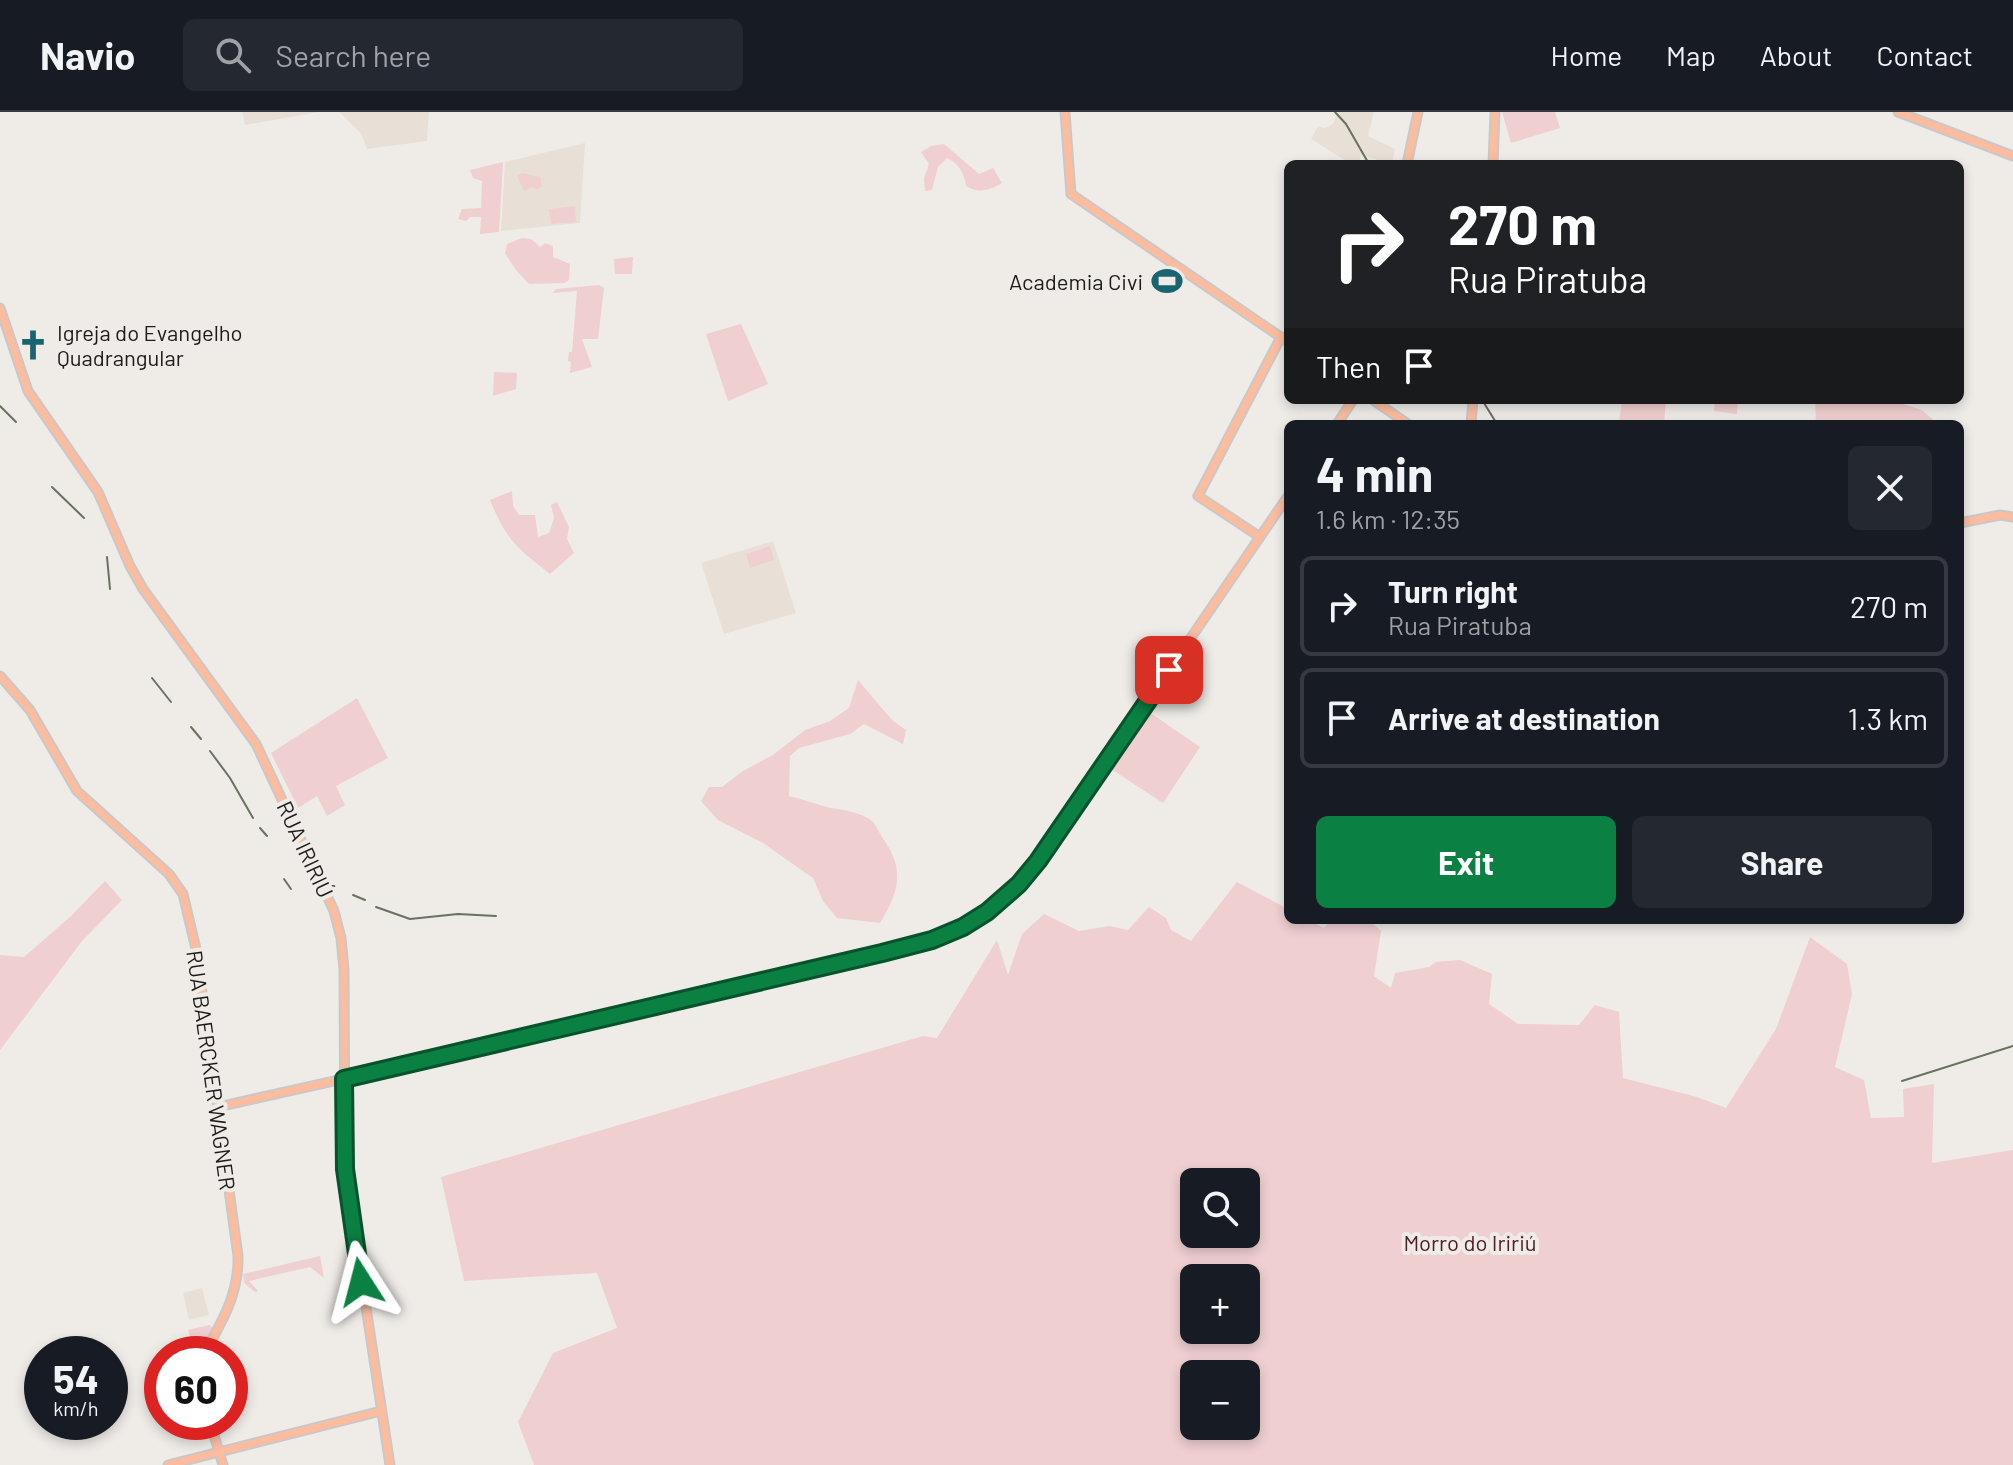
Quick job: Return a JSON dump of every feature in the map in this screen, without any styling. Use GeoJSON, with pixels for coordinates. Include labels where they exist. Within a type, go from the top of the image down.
{"type":"FeatureCollection","features":[{"type":"Feature","properties":{"kind":"main road"},"geometry":{"type":"LineString","coordinates":[[1065,112],[1071,194],[1284,340],[1198,496],[1260,537]]}},
{"type":"Feature","properties":{"kind":"main road"},"geometry":{"type":"LineString","coordinates":[[1408,160],[1418,112]]}},
{"type":"Feature","properties":{"kind":"main road"},"geometry":{"type":"LineString","coordinates":[[1493,160],[1495,112]]}},
{"type":"Feature","properties":{"kind":"main road"},"geometry":{"type":"LineString","coordinates":[[1898,112],[2013,156]]}},
{"type":"Feature","properties":{"kind":"main road","name":"RUA IRIRIÚ"},"geometry":{"type":"LineString","coordinates":[[0,308],[28,391],[98,492],[143,589],[256,744],[322,882],[336,919],[343,957],[346,1181],[390,1465]]}},
{"type":"Feature","properties":{"kind":"main road"},"geometry":{"type":"LineString","coordinates":[[1379,404],[1402,420]]}},
{"type":"Feature","properties":{"kind":"main road"},"geometry":{"type":"LineString","coordinates":[[218,1107],[894,950],[932,940],[970,923],[1009,894],[1038,861],[1284,502]]}},
{"type":"Feature","properties":{"kind":"main road"},"geometry":{"type":"LineString","coordinates":[[1964,522],[2000,515],[2013,517]]}},
{"type":"Feature","properties":{"kind":"main road","name":"RUA BAERCKER WAGNER"},"geometry":{"type":"LineString","coordinates":[[0,676],[30,710],[77,791],[169,874],[183,894],[194,937],[237,1246],[238,1274],[234,1295],[214,1336]]}},
{"type":"Feature","properties":{"kind":"main road"},"geometry":{"type":"LineString","coordinates":[[168,1465],[381,1411]]}},
{"type":"Feature","properties":{"kind":"main road"},"geometry":{"type":"LineString","coordinates":[[215,1440],[223,1465]]}},
{"type":"Feature","properties":{"kind":"shaded area"},"geometry":{"type":"Polygon","coordinates":[[[242,112],[319,112],[245,125],[242,112]]]}},
{"type":"Feature","properties":{"kind":"shaded area"},"geometry":{"type":"Polygon","coordinates":[[[339,112],[429,112],[427,141],[367,149],[361,133],[339,112]]]}},
{"type":"Feature","properties":{"kind":"shaded area"},"geometry":{"type":"Polygon","coordinates":[[[1338,112],[1374,112],[1368,136],[1395,149],[1393,160],[1361,155],[1359,160],[1345,160],[1311,139],[1318,126],[1325,128],[1333,124],[1338,112]]]}},
{"type":"Feature","properties":{"kind":"shaded area"},"geometry":{"type":"Polygon","coordinates":[[[585,143],[580,223],[501,231],[505,162],[585,143]]]}},
{"type":"Feature","properties":{"kind":"shaded area"},"geometry":{"type":"Polygon","coordinates":[[[773,541],[796,613],[724,634],[701,563],[773,541]]]}},
{"type":"Feature","properties":{"kind":"shaded area"},"geometry":{"type":"Polygon","coordinates":[[[202,1288],[209,1315],[189,1320],[183,1293],[202,1288]]]}},
{"type":"Feature","properties":{"kind":"green space"},"geometry":{"type":"Polygon","coordinates":[[[1502,112],[1555,112],[1560,128],[1511,143],[1502,112]]]}},
{"type":"Feature","properties":{"kind":"green space"},"geometry":{"type":"Polygon","coordinates":[[[944,144],[979,174],[993,168],[1002,183],[984,190],[966,186],[958,166],[947,158],[938,167],[932,190],[925,191],[924,178],[929,164],[921,152],[944,144]]]}},
{"type":"Feature","properties":{"kind":"green space"},"geometry":{"type":"Polygon","coordinates":[[[503,162],[499,232],[480,234],[481,217],[470,217],[466,221],[458,219],[462,209],[481,208],[482,181],[473,178],[470,170],[503,162]]]}},
{"type":"Feature","properties":{"kind":"green space"},"geometry":{"type":"Polygon","coordinates":[[[522,173],[540,177],[542,187],[524,191],[517,176],[522,173]]]}},
{"type":"Feature","properties":{"kind":"green space"},"geometry":{"type":"Polygon","coordinates":[[[575,206],[576,222],[551,224],[549,209],[575,206]]]}},
{"type":"Feature","properties":{"kind":"green space"},"geometry":{"type":"Polygon","coordinates":[[[522,238],[531,239],[540,247],[545,243],[553,246],[553,257],[570,264],[569,280],[564,283],[529,284],[505,253],[507,244],[522,238]]]}},
{"type":"Feature","properties":{"kind":"green space"},"geometry":{"type":"Polygon","coordinates":[[[633,257],[632,274],[615,274],[614,259],[633,257]]]}},
{"type":"Feature","properties":{"kind":"green space"},"geometry":{"type":"Polygon","coordinates":[[[599,285],[604,288],[598,339],[582,339],[592,367],[570,373],[571,362],[568,361],[569,352],[572,352],[577,291],[553,293],[556,289],[599,285]]]}},
{"type":"Feature","properties":{"kind":"green space"},"geometry":{"type":"Polygon","coordinates":[[[741,324],[768,384],[728,401],[706,334],[741,324]]]}},
{"type":"Feature","properties":{"kind":"green space"},"geometry":{"type":"Polygon","coordinates":[[[494,372],[517,373],[516,389],[493,396],[494,372]]]}},
{"type":"Feature","properties":{"kind":"green space"},"geometry":{"type":"Polygon","coordinates":[[[1622,404],[1666,404],[1664,420],[1620,420],[1622,404]]]}},
{"type":"Feature","properties":{"kind":"green space"},"geometry":{"type":"Polygon","coordinates":[[[1715,404],[1738,404],[1737,414],[1714,411],[1715,404]]]}},
{"type":"Feature","properties":{"kind":"green space"},"geometry":{"type":"Polygon","coordinates":[[[1815,404],[1903,404],[1922,410],[1933,420],[1816,420],[1815,404]]]}},
{"type":"Feature","properties":{"kind":"green space"},"geometry":{"type":"Polygon","coordinates":[[[512,491],[513,506],[519,515],[535,515],[538,537],[549,533],[554,518],[551,505],[557,502],[569,527],[567,539],[574,553],[550,574],[514,542],[496,514],[490,500],[512,491]]]}},
{"type":"Feature","properties":{"kind":"green space"},"geometry":{"type":"Polygon","coordinates":[[[770,546],[774,560],[750,568],[746,554],[770,546]]]}},
{"type":"Feature","properties":{"kind":"green space"},"geometry":{"type":"Polygon","coordinates":[[[858,680],[892,720],[906,730],[903,744],[864,724],[850,734],[799,748],[790,756],[789,796],[857,813],[875,824],[897,870],[892,900],[880,923],[837,918],[823,901],[813,878],[763,843],[718,820],[701,801],[709,787],[722,787],[773,755],[805,730],[830,721],[849,708],[858,680]]]}},
{"type":"Feature","properties":{"kind":"green space"},"geometry":{"type":"Polygon","coordinates":[[[357,698],[388,758],[336,786],[345,805],[327,816],[317,796],[298,808],[271,753],[357,698]]]}},
{"type":"Feature","properties":{"kind":"green space"},"geometry":{"type":"Polygon","coordinates":[[[1146,710],[1200,747],[1163,803],[1108,767],[1146,710]]]}},
{"type":"Feature","properties":{"kind":"green space"},"geometry":{"type":"Polygon","coordinates":[[[105,881],[122,900],[82,941],[0,1050],[0,955],[24,957],[105,881]]]}},
{"type":"Feature","properties":{"kind":"green space","name":"Morro do Iririú"},"geometry":{"type":"Polygon","coordinates":[[[1237,882],[1284,907],[1284,924],[1316,924],[1324,928],[1328,924],[1373,924],[1381,931],[1374,976],[1391,988],[1395,973],[1429,967],[1436,962],[1460,960],[1492,974],[1489,1004],[1518,1024],[1579,1025],[1595,1005],[1619,1012],[1623,1078],[1697,1097],[1726,1108],[1776,1029],[1810,937],[1847,964],[1852,994],[1835,1067],[1864,1080],[1871,1118],[1904,1117],[1903,1089],[1934,1084],[1932,1163],[2013,1150],[2013,1465],[534,1465],[518,1422],[553,1353],[617,1328],[597,1273],[464,1281],[441,1177],[923,1036],[937,1038],[997,940],[1008,975],[1022,934],[1044,914],[1079,931],[1109,926],[1128,930],[1149,907],[1166,918],[1171,930],[1191,941],[1237,882]]]}},
{"type":"Feature","properties":{"kind":"green space"},"geometry":{"type":"Polygon","coordinates":[[[320,1256],[324,1278],[310,1267],[249,1281],[258,1291],[255,1292],[244,1283],[243,1274],[320,1256]]]}},
{"type":"Feature","properties":{"kind":"green space"},"geometry":{"type":"Polygon","coordinates":[[[210,1325],[213,1328],[209,1336],[190,1336],[188,1330],[210,1325]]]}},
{"type":"Feature","properties":{"kind":"waterway"},"geometry":{"type":"LineString","coordinates":[[1335,112],[1346,124],[1367,160]]}},
{"type":"Feature","properties":{"kind":"waterway"},"geometry":{"type":"LineString","coordinates":[[1485,404],[1495,420]]}},
{"type":"Feature","properties":{"kind":"waterway"},"geometry":{"type":"LineString","coordinates":[[0,406],[16,422]]}},
{"type":"Feature","properties":{"kind":"waterway"},"geometry":{"type":"LineString","coordinates":[[52,487],[84,518]]}},
{"type":"Feature","properties":{"kind":"waterway"},"geometry":{"type":"LineString","coordinates":[[107,557],[110,589]]}},
{"type":"Feature","properties":{"kind":"waterway"},"geometry":{"type":"LineString","coordinates":[[152,678],[171,702]]}},
{"type":"Feature","properties":{"kind":"waterway"},"geometry":{"type":"LineString","coordinates":[[191,727],[201,739]]}},
{"type":"Feature","properties":{"kind":"waterway"},"geometry":{"type":"LineString","coordinates":[[210,751],[253,818]]}},
{"type":"Feature","properties":{"kind":"waterway"},"geometry":{"type":"LineString","coordinates":[[260,828],[267,836]]}},
{"type":"Feature","properties":{"kind":"waterway"},"geometry":{"type":"LineString","coordinates":[[284,879],[291,889]]}},
{"type":"Feature","properties":{"kind":"waterway"},"geometry":{"type":"LineString","coordinates":[[353,895],[365,900]]}},
{"type":"Feature","properties":{"kind":"waterway"},"geometry":{"type":"LineString","coordinates":[[376,907],[410,919],[458,914],[496,916]]}},
{"type":"Feature","properties":{"kind":"waterway"},"geometry":{"type":"LineString","coordinates":[[1902,1081],[2013,1046]]}},
{"type":"Feature","properties":{"kind":"place","name":"Academia Civi"},"geometry":{"type":"Point","coordinates":[1167,281]}},
{"type":"Feature","properties":{"kind":"place","name":"Igreja do Evangelho Quadrangular"},"geometry":{"type":"Point","coordinates":[33,345]}},
{"type":"Feature","properties":{"kind":"route"},"geometry":{"type":"LineString","coordinates":[[361,1282],[345,1169],[344,1079],[882,953],[955,931],[987,912],[1029,873],[1169,670]]}}]}
